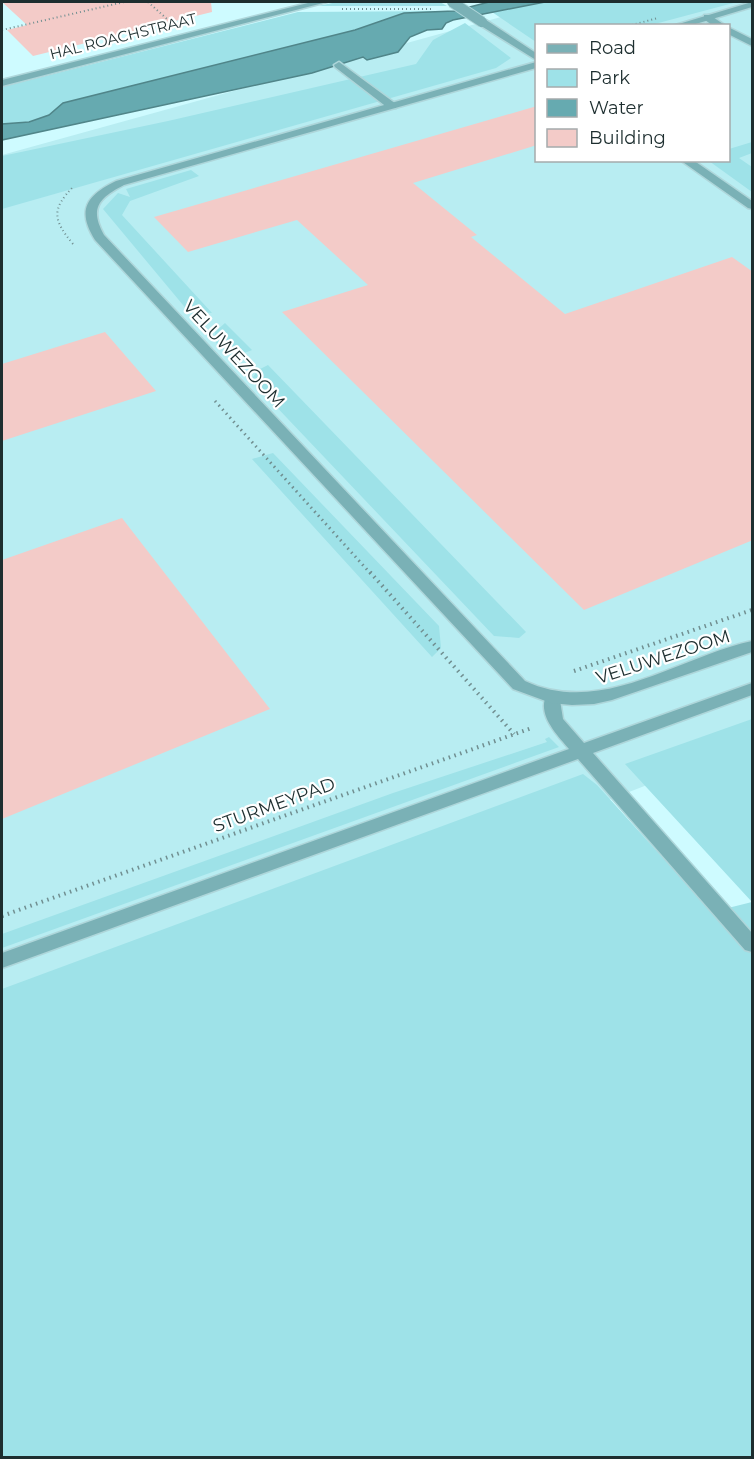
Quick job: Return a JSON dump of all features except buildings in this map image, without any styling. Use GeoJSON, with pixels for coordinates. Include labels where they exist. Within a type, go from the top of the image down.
{"type":"FeatureCollection","features":[{"type":"Feature","properties":{"kind":"street","name":"HAL ROACHSTRAAT"},"geometry":{"type":"LineString","coordinates":[[2,82],[322,2]]}},
{"type":"Feature","properties":{"kind":"street"},"geometry":{"type":"LineString","coordinates":[[452,2],[535,56]]}},
{"type":"Feature","properties":{"kind":"street"},"geometry":{"type":"LineString","coordinates":[[683,24],[753,4]]}},
{"type":"Feature","properties":{"kind":"street"},"geometry":{"type":"LineString","coordinates":[[706,17],[718,24]]}},
{"type":"Feature","properties":{"kind":"street"},"geometry":{"type":"LineString","coordinates":[[730,31],[753,43]]}},
{"type":"Feature","properties":{"kind":"street"},"geometry":{"type":"LineString","coordinates":[[339,64],[392,106]]}},
{"type":"Feature","properties":{"kind":"street","name":"VELUWEZOOM"},"geometry":{"type":"LineString","coordinates":[[535,66],[120,183],[103,191],[95,201],[89,211],[90,223],[99,237],[519,685],[538,695],[584,701],[606,696],[753,646]]}},
{"type":"Feature","properties":{"kind":"street"},"geometry":{"type":"LineString","coordinates":[[688,162],[753,206]]}},
{"type":"Feature","properties":{"kind":"street"},"geometry":{"type":"LineString","coordinates":[[2,961],[753,689]]}},
{"type":"Feature","properties":{"kind":"street"},"geometry":{"type":"LineString","coordinates":[[553,698],[555,720],[580,751],[753,945]]}},
{"type":"Feature","properties":{"kind":"path"},"geometry":{"type":"LineString","coordinates":[[2,30],[124,2]]}},
{"type":"Feature","properties":{"kind":"path"},"geometry":{"type":"LineString","coordinates":[[335,9],[434,9]]}},
{"type":"Feature","properties":{"kind":"path"},"geometry":{"type":"LineString","coordinates":[[76,248],[60,229],[55,215],[58,204],[77,184]]}},
{"type":"Feature","properties":{"kind":"path"},"geometry":{"type":"LineString","coordinates":[[214,400],[514,734]]}},
{"type":"Feature","properties":{"kind":"path"},"geometry":{"type":"LineString","coordinates":[[568,673],[753,610]]}},
{"type":"Feature","properties":{"kind":"path","name":"STURMEYPAD"},"geometry":{"type":"LineString","coordinates":[[2,916],[555,720]]}},
{"type":"Feature","properties":{"kind":"shaded area"},"geometry":{"type":"Polygon","coordinates":[[[555,2],[752,2],[752,744],[2,1037],[2,155],[555,2]]]}},
{"type":"Feature","properties":{"kind":"green space"},"geometry":{"type":"Polygon","coordinates":[[[337,2],[440,2],[447,6],[318,6],[337,2]]]}},
{"type":"Feature","properties":{"kind":"green space"},"geometry":{"type":"Polygon","coordinates":[[[545,2],[737,2],[655,24],[535,24],[535,41],[492,12],[545,2]]]}},
{"type":"Feature","properties":{"kind":"green space"},"geometry":{"type":"Polygon","coordinates":[[[454,11],[404,13],[355,30],[63,103],[49,115],[29,122],[2,124],[2,87],[298,12],[454,11]]]}},
{"type":"Feature","properties":{"kind":"green space"},"geometry":{"type":"Polygon","coordinates":[[[465,23],[511,58],[496,68],[2,209],[2,156],[168,121],[416,64],[433,40],[465,23]]]}},
{"type":"Feature","properties":{"kind":"green space"},"geometry":{"type":"Polygon","coordinates":[[[752,142],[752,153],[739,158],[752,167],[752,192],[710,162],[730,162],[730,149],[752,142]]]}},
{"type":"Feature","properties":{"kind":"green space"},"geometry":{"type":"Polygon","coordinates":[[[191,170],[199,176],[130,201],[122,215],[212,313],[188,311],[103,209],[118,193],[130,197],[126,189],[191,170]]]}},
{"type":"Feature","properties":{"kind":"green space"},"geometry":{"type":"Polygon","coordinates":[[[225,323],[252,350],[233,353],[216,343],[215,332],[225,323]]]}},
{"type":"Feature","properties":{"kind":"green space"},"geometry":{"type":"Polygon","coordinates":[[[268,365],[526,632],[519,638],[494,636],[251,380],[258,370],[268,365]]]}},
{"type":"Feature","properties":{"kind":"green space"},"geometry":{"type":"Polygon","coordinates":[[[273,453],[439,626],[441,648],[432,657],[252,459],[273,453]]]}},
{"type":"Feature","properties":{"kind":"green space"},"geometry":{"type":"Polygon","coordinates":[[[752,719],[752,902],[625,764],[752,719]]]}},
{"type":"Feature","properties":{"kind":"green space"},"geometry":{"type":"Polygon","coordinates":[[[549,737],[559,747],[2,948],[2,934],[393,793],[547,742],[545,739],[549,737]]]}},
{"type":"Feature","properties":{"kind":"green space"},"geometry":{"type":"Polygon","coordinates":[[[583,774],[597,785],[712,912],[752,902],[752,1457],[2,1458],[2,989],[583,774]]]}},
{"type":"Feature","properties":{"kind":"water"},"geometry":{"type":"Polygon","coordinates":[[[489,2],[545,2],[453,20],[446,23],[442,29],[427,30],[410,37],[398,52],[367,60],[363,57],[312,73],[2,140],[2,124],[29,122],[49,115],[63,103],[355,30],[404,13],[454,11],[489,2]]]}}]}
